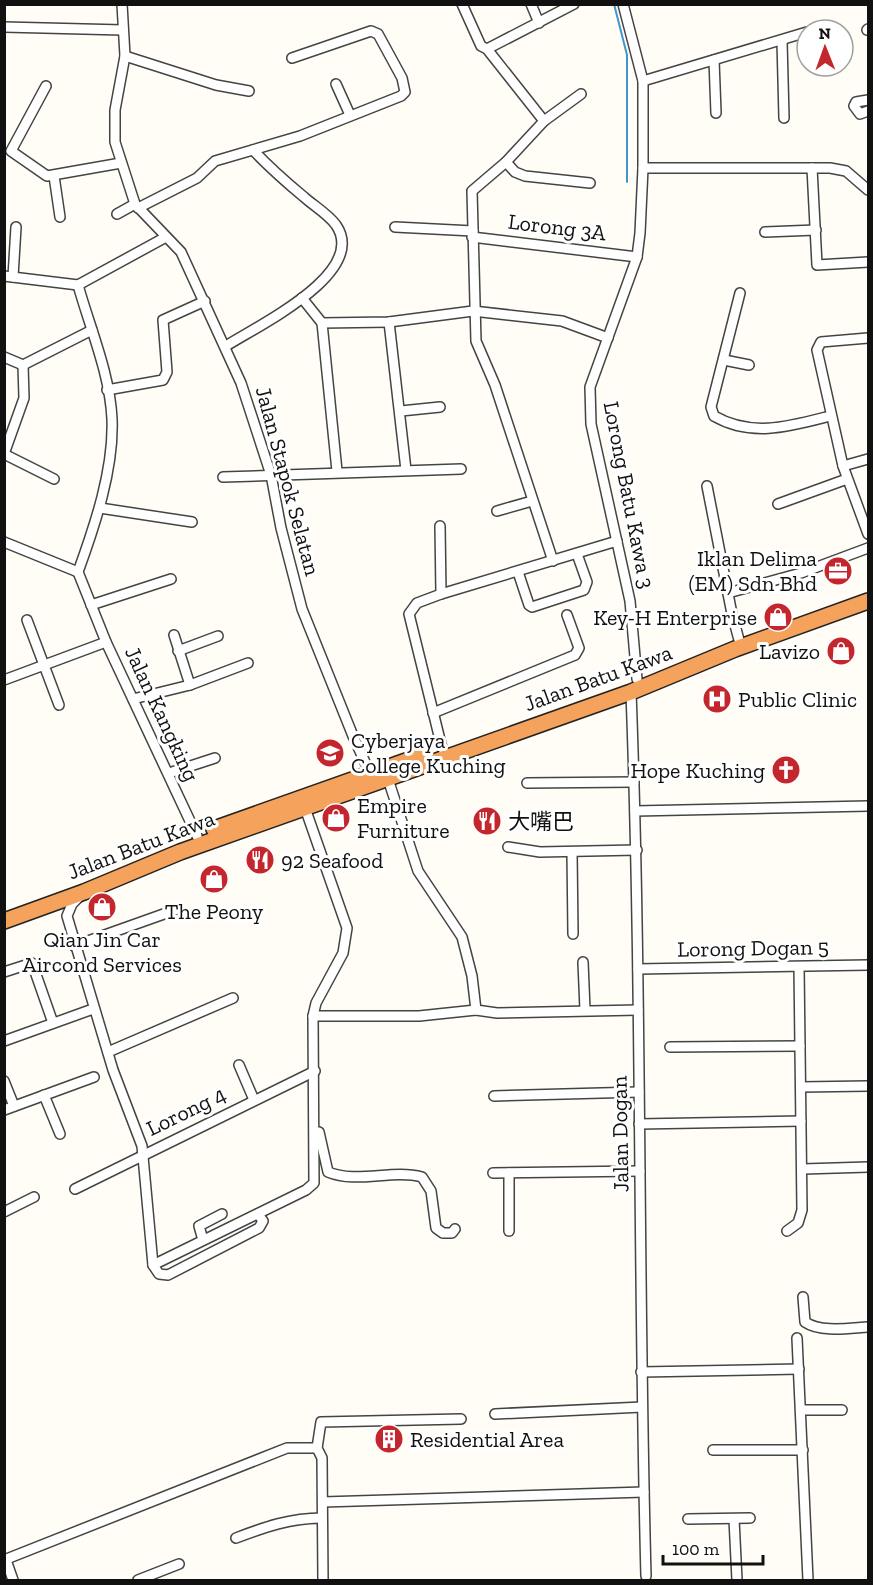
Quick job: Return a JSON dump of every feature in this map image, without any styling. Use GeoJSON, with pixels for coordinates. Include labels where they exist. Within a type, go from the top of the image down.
{"type":"FeatureCollection","features":[{"type":"Feature","properties":{"kind":"highway","name":"Jalan Batu Kawa"},"geometry":{"type":"LineString","coordinates":[[4,921],[84,892],[180,852],[388,778],[634,685],[740,640],[868,592]]}},
{"type":"Feature","properties":{"kind":"highway","name":"Jalan Batu Kawa"},"geometry":{"type":"LineString","coordinates":[[4,911],[197,836],[370,773],[634,685],[868,601]]}},
{"type":"Feature","properties":{"kind":"street","name":"Jalan Stapok Selatan"},"geometry":{"type":"LineString","coordinates":[[122,4],[125,57],[115,110],[115,142],[121,164],[136,206],[181,252],[226,346],[241,383],[271,475],[280,528],[302,609],[370,773]]}},
{"type":"Feature","properties":{"kind":"street"},"geometry":{"type":"LineString","coordinates":[[462,4],[477,40],[487,49],[544,121]]}},
{"type":"Feature","properties":{"kind":"street"},"geometry":{"type":"LineString","coordinates":[[531,4],[539,23]]}},
{"type":"Feature","properties":{"kind":"street"},"geometry":{"type":"LineString","coordinates":[[487,49],[574,4]]}},
{"type":"Feature","properties":{"kind":"street","name":"Lorong Batu Kawa 3"},"geometry":{"type":"LineString","coordinates":[[623,4],[643,81],[644,168],[637,256],[588,397],[591,424],[630,602],[634,685]]}},
{"type":"Feature","properties":{"kind":"street"},"geometry":{"type":"LineString","coordinates":[[4,27],[123,30]]}},
{"type":"Feature","properties":{"kind":"street"},"geometry":{"type":"LineString","coordinates":[[117,214],[197,178],[215,161],[300,136],[401,96],[405,92],[402,78],[378,34],[363,33],[292,58]]}},
{"type":"Feature","properties":{"kind":"street"},"geometry":{"type":"LineString","coordinates":[[643,81],[795,36]]}},
{"type":"Feature","properties":{"kind":"street"},"geometry":{"type":"LineString","coordinates":[[782,41],[784,118]]}},
{"type":"Feature","properties":{"kind":"street"},"geometry":{"type":"LineString","coordinates":[[125,57],[249,91]]}},
{"type":"Feature","properties":{"kind":"street"},"geometry":{"type":"LineString","coordinates":[[714,60],[716,113]]}},
{"type":"Feature","properties":{"kind":"street"},"geometry":{"type":"LineString","coordinates":[[336,84],[350,115]]}},
{"type":"Feature","properties":{"kind":"street"},"geometry":{"type":"LineString","coordinates":[[46,86],[8,148],[39,173],[54,176],[121,164]]}},
{"type":"Feature","properties":{"kind":"street"},"geometry":{"type":"LineString","coordinates":[[553,561],[495,385],[476,341],[473,311],[472,191],[506,162],[544,121],[581,94]]}},
{"type":"Feature","properties":{"kind":"street"},"geometry":{"type":"LineString","coordinates":[[868,100],[856,102],[854,106],[860,114],[868,111]]}},
{"type":"Feature","properties":{"kind":"street"},"geometry":{"type":"LineString","coordinates":[[226,346],[302,298],[323,281],[341,256],[336,225],[253,150]]}},
{"type":"Feature","properties":{"kind":"street"},"geometry":{"type":"LineString","coordinates":[[506,162],[515,172],[525,176],[590,183]]}},
{"type":"Feature","properties":{"kind":"street"},"geometry":{"type":"LineString","coordinates":[[644,168],[812,168],[846,171],[868,188]]}},
{"type":"Feature","properties":{"kind":"street"},"geometry":{"type":"LineString","coordinates":[[812,168],[818,265],[868,262]]}},
{"type":"Feature","properties":{"kind":"street"},"geometry":{"type":"LineString","coordinates":[[54,176],[60,217]]}},
{"type":"Feature","properties":{"kind":"street","name":"Lorong 3A"},"geometry":{"type":"LineString","coordinates":[[395,226],[637,256]]}},
{"type":"Feature","properties":{"kind":"street"},"geometry":{"type":"LineString","coordinates":[[16,227],[9,277],[78,285],[166,237]]}},
{"type":"Feature","properties":{"kind":"street"},"geometry":{"type":"LineString","coordinates":[[765,232],[816,230]]}},
{"type":"Feature","properties":{"kind":"street"},"geometry":{"type":"LineString","coordinates":[[4,542],[78,572],[100,508],[112,419],[92,330],[78,285]]}},
{"type":"Feature","properties":{"kind":"street"},"geometry":{"type":"LineString","coordinates":[[740,293],[711,407],[714,416],[722,421],[763,430],[830,416]]}},
{"type":"Feature","properties":{"kind":"street"},"geometry":{"type":"LineString","coordinates":[[302,298],[322,323],[337,471]]}},
{"type":"Feature","properties":{"kind":"street"},"geometry":{"type":"LineString","coordinates":[[107,390],[163,380],[167,372],[163,320],[206,301]]}},
{"type":"Feature","properties":{"kind":"street"},"geometry":{"type":"LineString","coordinates":[[322,323],[389,322],[473,311],[553,319],[608,338]]}},
{"type":"Feature","properties":{"kind":"street"},"geometry":{"type":"LineString","coordinates":[[389,322],[406,470]]}},
{"type":"Feature","properties":{"kind":"street"},"geometry":{"type":"LineString","coordinates":[[22,365],[92,330]]}},
{"type":"Feature","properties":{"kind":"street"},"geometry":{"type":"LineString","coordinates":[[868,338],[817,344],[830,416],[843,466],[868,534]]}},
{"type":"Feature","properties":{"kind":"street"},"geometry":{"type":"LineString","coordinates":[[4,357],[22,365]]}},
{"type":"Feature","properties":{"kind":"street"},"geometry":{"type":"LineString","coordinates":[[724,360],[749,365]]}},
{"type":"Feature","properties":{"kind":"street"},"geometry":{"type":"LineString","coordinates":[[22,365],[24,398],[5,454],[54,479]]}},
{"type":"Feature","properties":{"kind":"street"},"geometry":{"type":"LineString","coordinates":[[400,411],[440,407]]}},
{"type":"Feature","properties":{"kind":"street"},"geometry":{"type":"LineString","coordinates":[[843,466],[868,459]]}},
{"type":"Feature","properties":{"kind":"street"},"geometry":{"type":"LineString","coordinates":[[224,477],[337,471],[461,469]]}},
{"type":"Feature","properties":{"kind":"street"},"geometry":{"type":"LineString","coordinates":[[778,504],[847,479]]}},
{"type":"Feature","properties":{"kind":"street"},"geometry":{"type":"LineString","coordinates":[[707,486],[728,593],[740,640]]}},
{"type":"Feature","properties":{"kind":"street"},"geometry":{"type":"LineString","coordinates":[[497,511],[532,501]]}},
{"type":"Feature","properties":{"kind":"street"},"geometry":{"type":"LineString","coordinates":[[100,508],[192,522]]}},
{"type":"Feature","properties":{"kind":"street"},"geometry":{"type":"LineString","coordinates":[[440,526],[441,594]]}},
{"type":"Feature","properties":{"kind":"street"},"geometry":{"type":"LineString","coordinates":[[442,748],[409,614],[417,603],[616,541]]}},
{"type":"Feature","properties":{"kind":"street"},"geometry":{"type":"LineString","coordinates":[[728,593],[801,573],[868,548]]}},
{"type":"Feature","properties":{"kind":"street"},"geometry":{"type":"LineString","coordinates":[[518,572],[529,605],[532,607],[584,590],[586,582],[577,554]]}},
{"type":"Feature","properties":{"kind":"street","name":"Jalan Kangking"},"geometry":{"type":"LineString","coordinates":[[78,572],[106,642],[197,836]]}},
{"type":"Feature","properties":{"kind":"street"},"geometry":{"type":"LineString","coordinates":[[91,605],[171,579]]}},
{"type":"Feature","properties":{"kind":"street"},"geometry":{"type":"LineString","coordinates":[[433,713],[575,655],[579,648],[567,615]]}},
{"type":"Feature","properties":{"kind":"street"},"geometry":{"type":"LineString","coordinates":[[27,620],[59,705]]}},
{"type":"Feature","properties":{"kind":"street"},"geometry":{"type":"LineString","coordinates":[[174,635],[189,685]]}},
{"type":"Feature","properties":{"kind":"street"},"geometry":{"type":"LineString","coordinates":[[178,651],[218,636]]}},
{"type":"Feature","properties":{"kind":"street"},"geometry":{"type":"LineString","coordinates":[[4,680],[106,642]]}},
{"type":"Feature","properties":{"kind":"street"},"geometry":{"type":"LineString","coordinates":[[133,699],[189,685],[248,663]]}},
{"type":"Feature","properties":{"kind":"street","name":"Jalan Dogan"},"geometry":{"type":"LineString","coordinates":[[634,685],[645,1579]]}},
{"type":"Feature","properties":{"kind":"street"},"geometry":{"type":"LineString","coordinates":[[169,773],[215,758]]}},
{"type":"Feature","properties":{"kind":"street"},"geometry":{"type":"LineString","coordinates":[[388,778],[418,871],[462,937],[472,976],[476,1010]]}},
{"type":"Feature","properties":{"kind":"street"},"geometry":{"type":"LineString","coordinates":[[527,783],[634,782]]}},
{"type":"Feature","properties":{"kind":"street"},"geometry":{"type":"LineString","coordinates":[[635,811],[868,806]]}},
{"type":"Feature","properties":{"kind":"street"},"geometry":{"type":"LineString","coordinates":[[153,1265],[306,1190],[314,1183],[313,1016],[316,1003],[343,953],[347,928],[304,808]]}},
{"type":"Feature","properties":{"kind":"street"},"geometry":{"type":"LineString","coordinates":[[508,847],[525,851],[637,850]]}},
{"type":"Feature","properties":{"kind":"street"},"geometry":{"type":"LineString","coordinates":[[572,852],[573,934]]}},
{"type":"Feature","properties":{"kind":"street"},"geometry":{"type":"LineString","coordinates":[[84,892],[72,904],[67,916],[93,1009],[143,1153],[153,1265],[159,1274],[168,1275],[259,1228],[263,1221],[258,1214]]}},
{"type":"Feature","properties":{"kind":"street"},"geometry":{"type":"LineString","coordinates":[[34,910],[53,908],[67,916]]}},
{"type":"Feature","properties":{"kind":"street"},"geometry":{"type":"LineString","coordinates":[[74,945],[175,910]]}},
{"type":"Feature","properties":{"kind":"street"},"geometry":{"type":"LineString","coordinates":[[583,962],[585,1010]]}},
{"type":"Feature","properties":{"kind":"street"},"geometry":{"type":"LineString","coordinates":[[4,972],[32,963],[53,1023]]}},
{"type":"Feature","properties":{"kind":"street","name":"Lorong Dogan 5"},"geometry":{"type":"LineString","coordinates":[[638,969],[868,965]]}},
{"type":"Feature","properties":{"kind":"street"},"geometry":{"type":"LineString","coordinates":[[787,1231],[800,1218],[803,1169],[799,967]]}},
{"type":"Feature","properties":{"kind":"street"},"geometry":{"type":"LineString","coordinates":[[108,1052],[233,998]]}},
{"type":"Feature","properties":{"kind":"street"},"geometry":{"type":"LineString","coordinates":[[4,1041],[93,1009]]}},
{"type":"Feature","properties":{"kind":"street"},"geometry":{"type":"LineString","coordinates":[[313,1016],[419,1016],[476,1010],[497,1013],[638,1010]]}},
{"type":"Feature","properties":{"kind":"street"},"geometry":{"type":"LineString","coordinates":[[670,1047],[800,1046]]}},
{"type":"Feature","properties":{"kind":"street"},"geometry":{"type":"LineString","coordinates":[[239,1065],[254,1100]]}},
{"type":"Feature","properties":{"kind":"street","name":"Lorong 4"},"geometry":{"type":"LineString","coordinates":[[75,1189],[143,1153],[315,1071]]}},
{"type":"Feature","properties":{"kind":"street"},"geometry":{"type":"LineString","coordinates":[[4,1081],[9,1108],[94,1077]]}},
{"type":"Feature","properties":{"kind":"street"},"geometry":{"type":"LineString","coordinates":[[801,1087],[868,1086]]}},
{"type":"Feature","properties":{"kind":"street"},"geometry":{"type":"LineString","coordinates":[[494,1096],[639,1092]]}},
{"type":"Feature","properties":{"kind":"street"},"geometry":{"type":"LineString","coordinates":[[44,1095],[60,1134]]}},
{"type":"Feature","properties":{"kind":"street"},"geometry":{"type":"LineString","coordinates":[[639,1125],[801,1121]]}},
{"type":"Feature","properties":{"kind":"street"},"geometry":{"type":"LineString","coordinates":[[315,1128],[319,1133],[328,1172],[342,1176],[379,1174],[422,1178],[431,1191],[436,1228],[443,1233],[452,1233],[455,1229]]}},
{"type":"Feature","properties":{"kind":"street"},"geometry":{"type":"LineString","coordinates":[[803,1169],[868,1167]]}},
{"type":"Feature","properties":{"kind":"street"},"geometry":{"type":"LineString","coordinates":[[493,1173],[640,1171]]}},
{"type":"Feature","properties":{"kind":"street"},"geometry":{"type":"LineString","coordinates":[[508,1173],[509,1231]]}},
{"type":"Feature","properties":{"kind":"street"},"geometry":{"type":"LineString","coordinates":[[4,1212],[34,1197]]}},
{"type":"Feature","properties":{"kind":"street"},"geometry":{"type":"LineString","coordinates":[[203,1240],[199,1226],[222,1214]]}},
{"type":"Feature","properties":{"kind":"street"},"geometry":{"type":"LineString","coordinates":[[803,1297],[805,1322],[809,1325],[827,1328],[868,1327]]}},
{"type":"Feature","properties":{"kind":"street"},"geometry":{"type":"LineString","coordinates":[[797,1338],[808,1581]]}},
{"type":"Feature","properties":{"kind":"street"},"geometry":{"type":"LineString","coordinates":[[641,1372],[799,1369]]}},
{"type":"Feature","properties":{"kind":"street"},"geometry":{"type":"LineString","coordinates":[[495,1414],[642,1407]]}},
{"type":"Feature","properties":{"kind":"street"},"geometry":{"type":"LineString","coordinates":[[801,1410],[842,1410]]}},
{"type":"Feature","properties":{"kind":"street"},"geometry":{"type":"LineString","coordinates":[[323,1581],[322,1458],[317,1448],[321,1422],[461,1419]]}},
{"type":"Feature","properties":{"kind":"street"},"geometry":{"type":"LineString","coordinates":[[13,1581],[5,1560],[266,1456],[287,1449],[317,1448]]}},
{"type":"Feature","properties":{"kind":"street"},"geometry":{"type":"LineString","coordinates":[[713,1450],[803,1450]]}},
{"type":"Feature","properties":{"kind":"street"},"geometry":{"type":"LineString","coordinates":[[323,1502],[644,1492]]}},
{"type":"Feature","properties":{"kind":"street"},"geometry":{"type":"LineString","coordinates":[[236,1538],[274,1523],[299,1518],[322,1518]]}},
{"type":"Feature","properties":{"kind":"street"},"geometry":{"type":"LineString","coordinates":[[688,1519],[750,1518]]}},
{"type":"Feature","properties":{"kind":"street"},"geometry":{"type":"LineString","coordinates":[[734,1519],[737,1581]]}},
{"type":"Feature","properties":{"kind":"street"},"geometry":{"type":"LineString","coordinates":[[138,1581],[179,1564]]}},
{"type":"Feature","properties":{"kind":"waterway"},"geometry":{"type":"LineString","coordinates":[[614,4],[627,55],[627,182]]}},
{"type":"Feature","properties":{"kind":"place","name":"Iklan Delima (EM) Sdn Bhd"},"geometry":{"type":"Point","coordinates":[838,571]}},
{"type":"Feature","properties":{"kind":"place","name":"Key-H Enterprise"},"geometry":{"type":"Point","coordinates":[778,617]}},
{"type":"Feature","properties":{"kind":"place","name":"Lavizo"},"geometry":{"type":"Point","coordinates":[841,651]}},
{"type":"Feature","properties":{"kind":"place","name":"Public Clinic"},"geometry":{"type":"Point","coordinates":[717,699]}},
{"type":"Feature","properties":{"kind":"place","name":"Cyberjaya College Kuching"},"geometry":{"type":"Point","coordinates":[330,753]}},
{"type":"Feature","properties":{"kind":"place","name":"Hope Kuching"},"geometry":{"type":"Point","coordinates":[786,770]}},
{"type":"Feature","properties":{"kind":"place","name":"Empire Furniture"},"geometry":{"type":"Point","coordinates":[336,818]}},
{"type":"Feature","properties":{"kind":"place","name":"大嘴巴"},"geometry":{"type":"Point","coordinates":[487,821]}},
{"type":"Feature","properties":{"kind":"place","name":"92 Seafood"},"geometry":{"type":"Point","coordinates":[260,860]}},
{"type":"Feature","properties":{"kind":"place","name":"The Peony"},"geometry":{"type":"Point","coordinates":[214,879]}},
{"type":"Feature","properties":{"kind":"place","name":"Qian Jin Car Aircond Services"},"geometry":{"type":"Point","coordinates":[102,907]}},
{"type":"Feature","properties":{"kind":"place","name":"Residential Area"},"geometry":{"type":"Point","coordinates":[389,1439]}}]}
